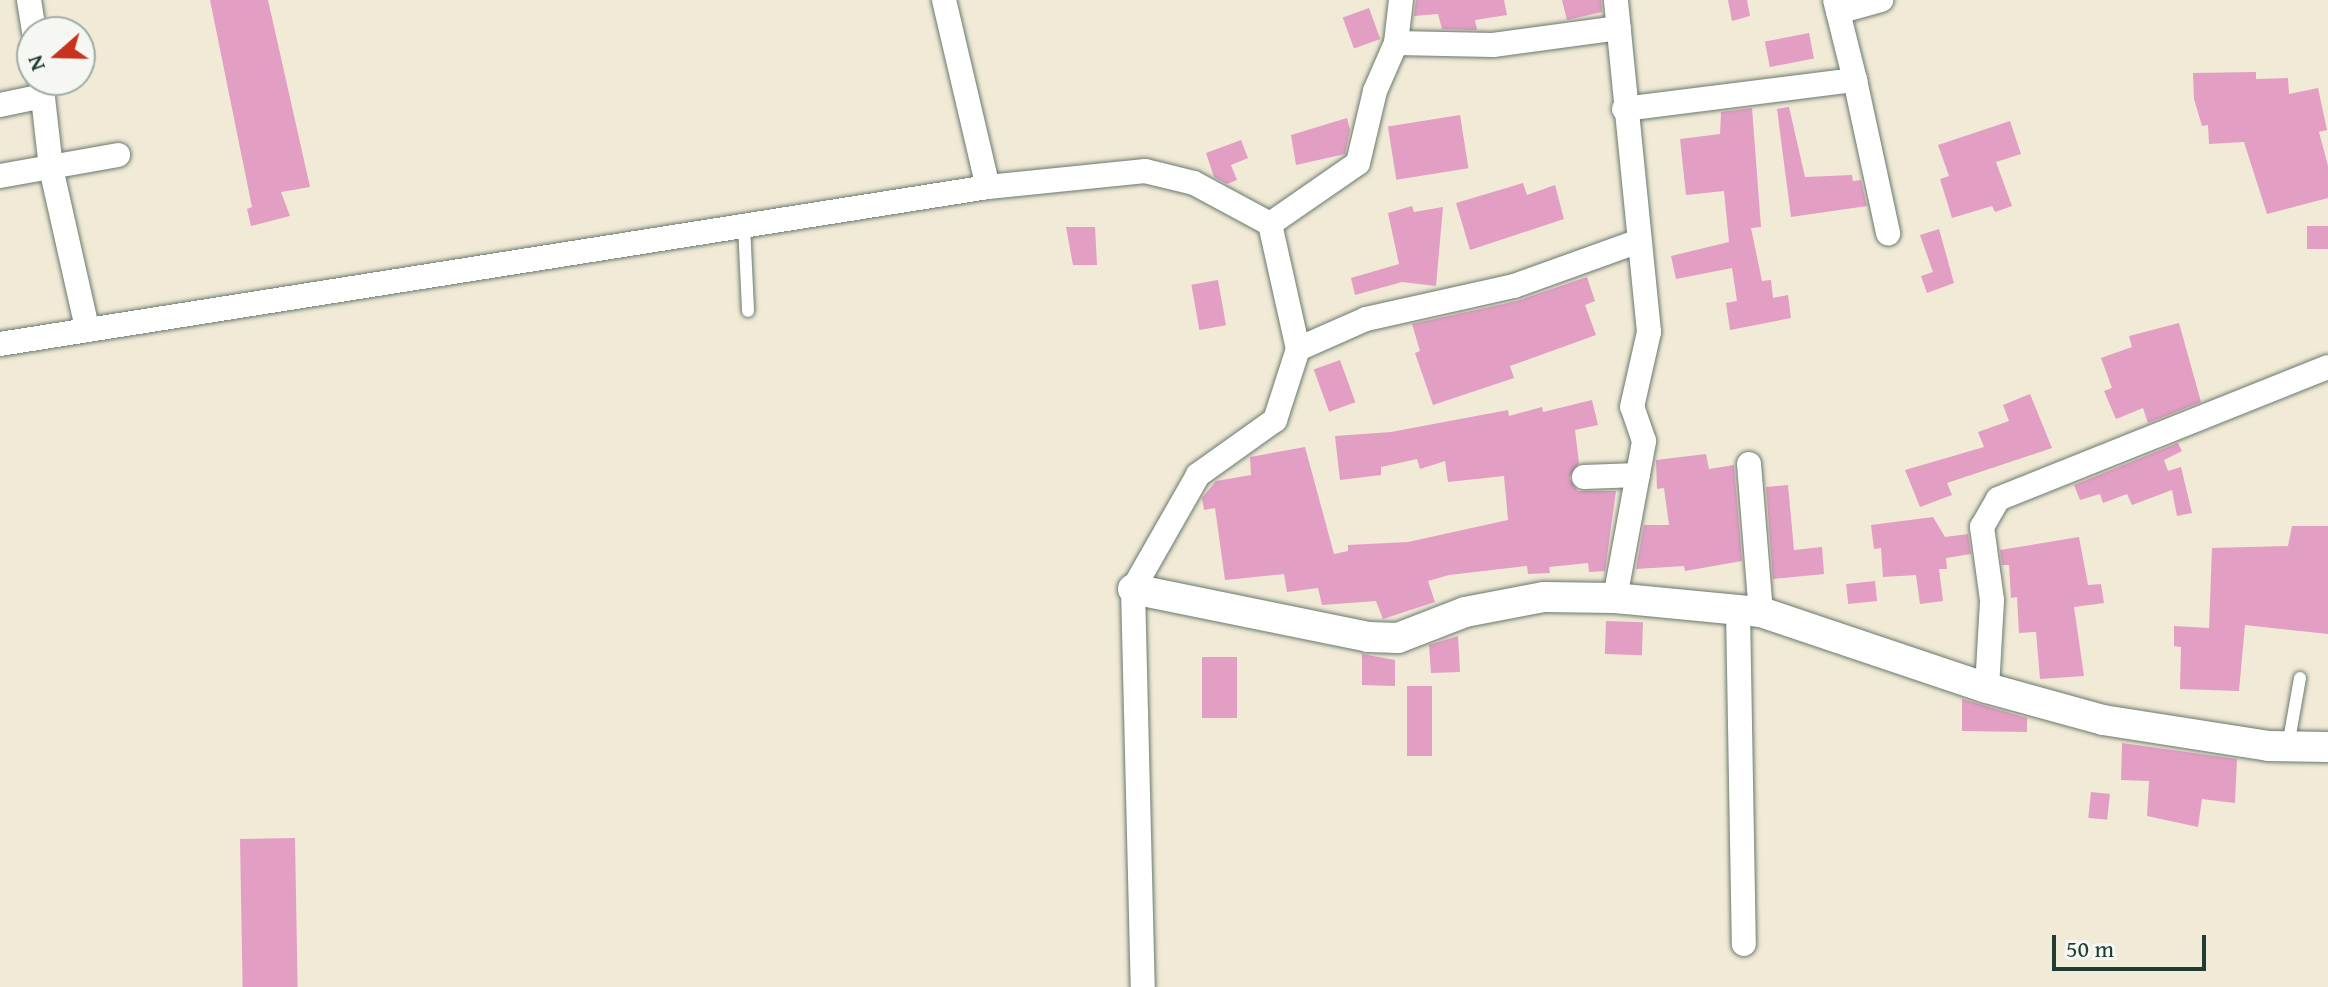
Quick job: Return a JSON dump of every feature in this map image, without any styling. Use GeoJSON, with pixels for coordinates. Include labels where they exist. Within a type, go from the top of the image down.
{"type":"FeatureCollection","features":[{"type":"Feature","properties":{"kind":"street"},"geometry":{"type":"LineString","coordinates":[[944,0],[988,187]]}},
{"type":"Feature","properties":{"kind":"street"},"geometry":{"type":"LineString","coordinates":[[1270,224],[1358,163],[1379,78],[1396,43],[1401,0]]}},
{"type":"Feature","properties":{"kind":"street"},"geometry":{"type":"LineString","coordinates":[[1615,598],[1644,441],[1632,407],[1649,332],[1624,109],[1616,0]]}},
{"type":"Feature","properties":{"kind":"street"},"geometry":{"type":"LineString","coordinates":[[1881,0],[1836,6],[1888,233]]}},
{"type":"Feature","properties":{"kind":"street"},"geometry":{"type":"LineString","coordinates":[[1396,43],[1493,45],[1619,28]]}},
{"type":"Feature","properties":{"kind":"street"},"geometry":{"type":"LineString","coordinates":[[1624,109],[1855,80]]}},
{"type":"Feature","properties":{"kind":"street"},"geometry":{"type":"LineString","coordinates":[[0,105],[22,96]]}},
{"type":"Feature","properties":{"kind":"street"},"geometry":{"type":"LineString","coordinates":[[43,96],[51,168],[87,328]]}},
{"type":"Feature","properties":{"kind":"street"},"geometry":{"type":"LineString","coordinates":[[0,176],[118,155]]}},
{"type":"Feature","properties":{"kind":"street"},"geometry":{"type":"LineString","coordinates":[[0,344],[988,187],[1159,172],[1194,183],[1270,224],[1298,349],[1275,420],[1198,475],[1133,589],[1143,987]]}},
{"type":"Feature","properties":{"kind":"street"},"geometry":{"type":"LineString","coordinates":[[1298,349],[1366,319],[1514,286],[1639,241]]}},
{"type":"Feature","properties":{"kind":"street"},"geometry":{"type":"LineString","coordinates":[[1987,688],[1992,600],[1982,527],[1998,499],[2328,367]]}},
{"type":"Feature","properties":{"kind":"street"},"geometry":{"type":"LineString","coordinates":[[1744,944],[1749,464]]}},
{"type":"Feature","properties":{"kind":"street"},"geometry":{"type":"LineString","coordinates":[[1584,477],[1638,475]]}},
{"type":"Feature","properties":{"kind":"street"},"geometry":{"type":"LineString","coordinates":[[1133,589],[1398,638],[1508,601],[1615,598],[1749,611],[1987,688],[2162,733],[2328,747]]}},
{"type":"Feature","properties":{"kind":"lane"},"geometry":{"type":"LineString","coordinates":[[744,225],[748,311]]}},
{"type":"Feature","properties":{"kind":"lane"},"geometry":{"type":"LineString","coordinates":[[2288,746],[2300,678]]}},
{"type":"Feature","properties":{"kind":"building"},"geometry":{"type":"Polygon","coordinates":[[[210,0],[268,0],[310,187],[281,192],[290,216],[251,226],[247,209],[252,207],[210,0]]]}},
{"type":"Feature","properties":{"kind":"building"},"geometry":{"type":"Polygon","coordinates":[[[1416,0],[1504,0],[1507,15],[1475,20],[1477,30],[1442,29],[1438,14],[1414,16],[1416,0]]]}},
{"type":"Feature","properties":{"kind":"building"},"geometry":{"type":"Polygon","coordinates":[[[1562,0],[1601,0],[1602,12],[1567,20],[1562,0]]]}},
{"type":"Feature","properties":{"kind":"building"},"geometry":{"type":"Polygon","coordinates":[[[1728,0],[1747,0],[1750,16],[1732,21],[1728,0]]]}},
{"type":"Feature","properties":{"kind":"building"},"geometry":{"type":"Polygon","coordinates":[[[1369,8],[1380,39],[1354,49],[1343,18],[1369,8]]]}},
{"type":"Feature","properties":{"kind":"building"},"geometry":{"type":"Polygon","coordinates":[[[1809,33],[1814,59],[1770,67],[1765,42],[1809,33]]]}},
{"type":"Feature","properties":{"kind":"building"},"geometry":{"type":"Polygon","coordinates":[[[2256,72],[2256,79],[2288,78],[2289,94],[2318,88],[2327,130],[2319,132],[2328,166],[2328,198],[2267,214],[2244,142],[2209,144],[2208,125],[2202,126],[2194,99],[2193,73],[2256,72]]]}},
{"type":"Feature","properties":{"kind":"building"},"geometry":{"type":"Polygon","coordinates":[[[1789,107],[1805,177],[1852,175],[1853,181],[1861,180],[1867,206],[1791,217],[1777,109],[1789,107]]]}},
{"type":"Feature","properties":{"kind":"building"},"geometry":{"type":"Polygon","coordinates":[[[1752,108],[1761,227],[1751,228],[1762,281],[1771,280],[1773,298],[1788,295],[1791,318],[1730,330],[1726,303],[1737,301],[1732,268],[1676,279],[1671,256],[1729,242],[1724,191],[1686,195],[1680,139],[1720,134],[1721,112],[1752,108]]]}},
{"type":"Feature","properties":{"kind":"building"},"geometry":{"type":"Polygon","coordinates":[[[1460,115],[1468,168],[1396,180],[1388,126],[1460,115]]]}},
{"type":"Feature","properties":{"kind":"building"},"geometry":{"type":"Polygon","coordinates":[[[1347,118],[1350,130],[1345,154],[1296,165],[1291,135],[1347,118]]]}},
{"type":"Feature","properties":{"kind":"building"},"geometry":{"type":"Polygon","coordinates":[[[2010,121],[2021,154],[1996,162],[2012,206],[1995,212],[1992,206],[1952,218],[1940,179],[1949,176],[1938,145],[2010,121]]]}},
{"type":"Feature","properties":{"kind":"building"},"geometry":{"type":"Polygon","coordinates":[[[1241,140],[1248,158],[1231,165],[1237,180],[1227,184],[1214,177],[1206,153],[1241,140]]]}},
{"type":"Feature","properties":{"kind":"building"},"geometry":{"type":"Polygon","coordinates":[[[1523,183],[1527,195],[1555,185],[1564,219],[1470,250],[1456,203],[1523,183]]]}},
{"type":"Feature","properties":{"kind":"building"},"geometry":{"type":"Polygon","coordinates":[[[1412,206],[1414,212],[1443,207],[1436,286],[1402,282],[1355,295],[1351,278],[1399,264],[1388,213],[1412,206]]]}},
{"type":"Feature","properties":{"kind":"building"},"geometry":{"type":"Polygon","coordinates":[[[2307,226],[2328,226],[2328,249],[2307,249],[2307,226]]]}},
{"type":"Feature","properties":{"kind":"building"},"geometry":{"type":"Polygon","coordinates":[[[1066,227],[1095,227],[1097,265],[1073,265],[1066,227]]]}},
{"type":"Feature","properties":{"kind":"building"},"geometry":{"type":"Polygon","coordinates":[[[1939,229],[1954,283],[1927,293],[1921,276],[1933,272],[1920,235],[1939,229]]]}},
{"type":"Feature","properties":{"kind":"building"},"geometry":{"type":"Polygon","coordinates":[[[1587,277],[1595,301],[1585,305],[1596,335],[1510,366],[1514,378],[1433,405],[1415,353],[1420,351],[1412,324],[1517,301],[1587,277]]]}},
{"type":"Feature","properties":{"kind":"building"},"geometry":{"type":"Polygon","coordinates":[[[1218,280],[1226,325],[1199,330],[1191,285],[1218,280]]]}},
{"type":"Feature","properties":{"kind":"building"},"geometry":{"type":"Polygon","coordinates":[[[2179,323],[2201,402],[2148,423],[2143,408],[2116,419],[2104,391],[2112,388],[2101,358],[2132,347],[2129,336],[2179,323]]]}},
{"type":"Feature","properties":{"kind":"building"},"geometry":{"type":"Polygon","coordinates":[[[1340,360],[1355,402],[1329,412],[1314,370],[1340,360]]]}},
{"type":"Feature","properties":{"kind":"building"},"geometry":{"type":"Polygon","coordinates":[[[2030,394],[2052,448],[1947,483],[1952,495],[1920,507],[1905,470],[1984,447],[1978,432],[2009,421],[2003,405],[2030,394]]]}},
{"type":"Feature","properties":{"kind":"building"},"geometry":{"type":"Polygon","coordinates":[[[1592,400],[1598,425],[1575,430],[1579,463],[1569,478],[1578,491],[1616,491],[1605,571],[1589,572],[1588,563],[1549,567],[1550,573],[1528,574],[1527,566],[1449,575],[1428,581],[1435,602],[1383,619],[1376,601],[1322,605],[1318,588],[1287,592],[1284,574],[1225,580],[1215,508],[1204,510],[1202,498],[1216,481],[1251,475],[1250,457],[1305,447],[1334,554],[1348,551],[1348,545],[1408,542],[1508,520],[1504,476],[1448,482],[1445,461],[1420,469],[1417,459],[1381,467],[1381,475],[1340,480],[1335,436],[1391,432],[1508,410],[1509,416],[1542,407],[1543,412],[1592,400]]]}},
{"type":"Feature","properties":{"kind":"building"},"geometry":{"type":"Polygon","coordinates":[[[2178,443],[2182,451],[2164,460],[2168,471],[2181,467],[2192,513],[2177,516],[2172,490],[2132,505],[2127,494],[2103,503],[2100,494],[2080,500],[2074,485],[2178,443]]]}},
{"type":"Feature","properties":{"kind":"building"},"geometry":{"type":"Polygon","coordinates":[[[1706,454],[1709,469],[1734,465],[1742,561],[1685,571],[1684,566],[1636,569],[1644,525],[1669,525],[1664,488],[1657,489],[1656,460],[1706,454]]]}},
{"type":"Feature","properties":{"kind":"building"},"geometry":{"type":"Polygon","coordinates":[[[1788,485],[1794,550],[1822,547],[1824,574],[1773,579],[1766,487],[1788,485]]]}},
{"type":"Feature","properties":{"kind":"building"},"geometry":{"type":"Polygon","coordinates":[[[1933,517],[1945,537],[1968,534],[1971,554],[1946,558],[1947,569],[1939,569],[1943,601],[1920,604],[1916,575],[1883,577],[1881,548],[1874,549],[1871,525],[1933,517]]]}},
{"type":"Feature","properties":{"kind":"building"},"geometry":{"type":"Polygon","coordinates":[[[2292,526],[2328,526],[2328,634],[2245,625],[2239,691],[2180,689],[2181,647],[2174,646],[2174,626],[2209,628],[2212,548],[2288,546],[2292,526]]]}},
{"type":"Feature","properties":{"kind":"building"},"geometry":{"type":"Polygon","coordinates":[[[2079,537],[2088,585],[2101,584],[2104,603],[2074,607],[2084,676],[2040,679],[2036,632],[2019,633],[2017,597],[2011,598],[2009,565],[2002,565],[2000,550],[2079,537]]]}},
{"type":"Feature","properties":{"kind":"building"},"geometry":{"type":"Polygon","coordinates":[[[1875,581],[1877,601],[1848,604],[1846,584],[1875,581]]]}},
{"type":"Feature","properties":{"kind":"building"},"geometry":{"type":"Polygon","coordinates":[[[1606,621],[1643,622],[1642,655],[1605,654],[1606,621]]]}},
{"type":"Feature","properties":{"kind":"building"},"geometry":{"type":"Polygon","coordinates":[[[1458,636],[1460,672],[1431,673],[1429,645],[1458,636]]]}},
{"type":"Feature","properties":{"kind":"building"},"geometry":{"type":"Polygon","coordinates":[[[1362,654],[1395,660],[1395,686],[1362,685],[1362,654]]]}},
{"type":"Feature","properties":{"kind":"building"},"geometry":{"type":"Polygon","coordinates":[[[1202,657],[1237,657],[1237,718],[1202,718],[1202,657]]]}},
{"type":"Feature","properties":{"kind":"building"},"geometry":{"type":"Polygon","coordinates":[[[1407,686],[1432,686],[1432,756],[1407,756],[1407,686]]]}},
{"type":"Feature","properties":{"kind":"building"},"geometry":{"type":"Polygon","coordinates":[[[1962,699],[2027,718],[2027,732],[1962,731],[1962,699]]]}},
{"type":"Feature","properties":{"kind":"building"},"geometry":{"type":"Polygon","coordinates":[[[2122,743],[2237,759],[2235,803],[2202,799],[2198,827],[2147,816],[2149,781],[2121,780],[2122,743]]]}},
{"type":"Feature","properties":{"kind":"building"},"geometry":{"type":"Polygon","coordinates":[[[2091,792],[2110,794],[2107,820],[2088,818],[2091,792]]]}},
{"type":"Feature","properties":{"kind":"building"},"geometry":{"type":"Polygon","coordinates":[[[295,838],[298,987],[243,987],[240,839],[295,838]]]}}]}
